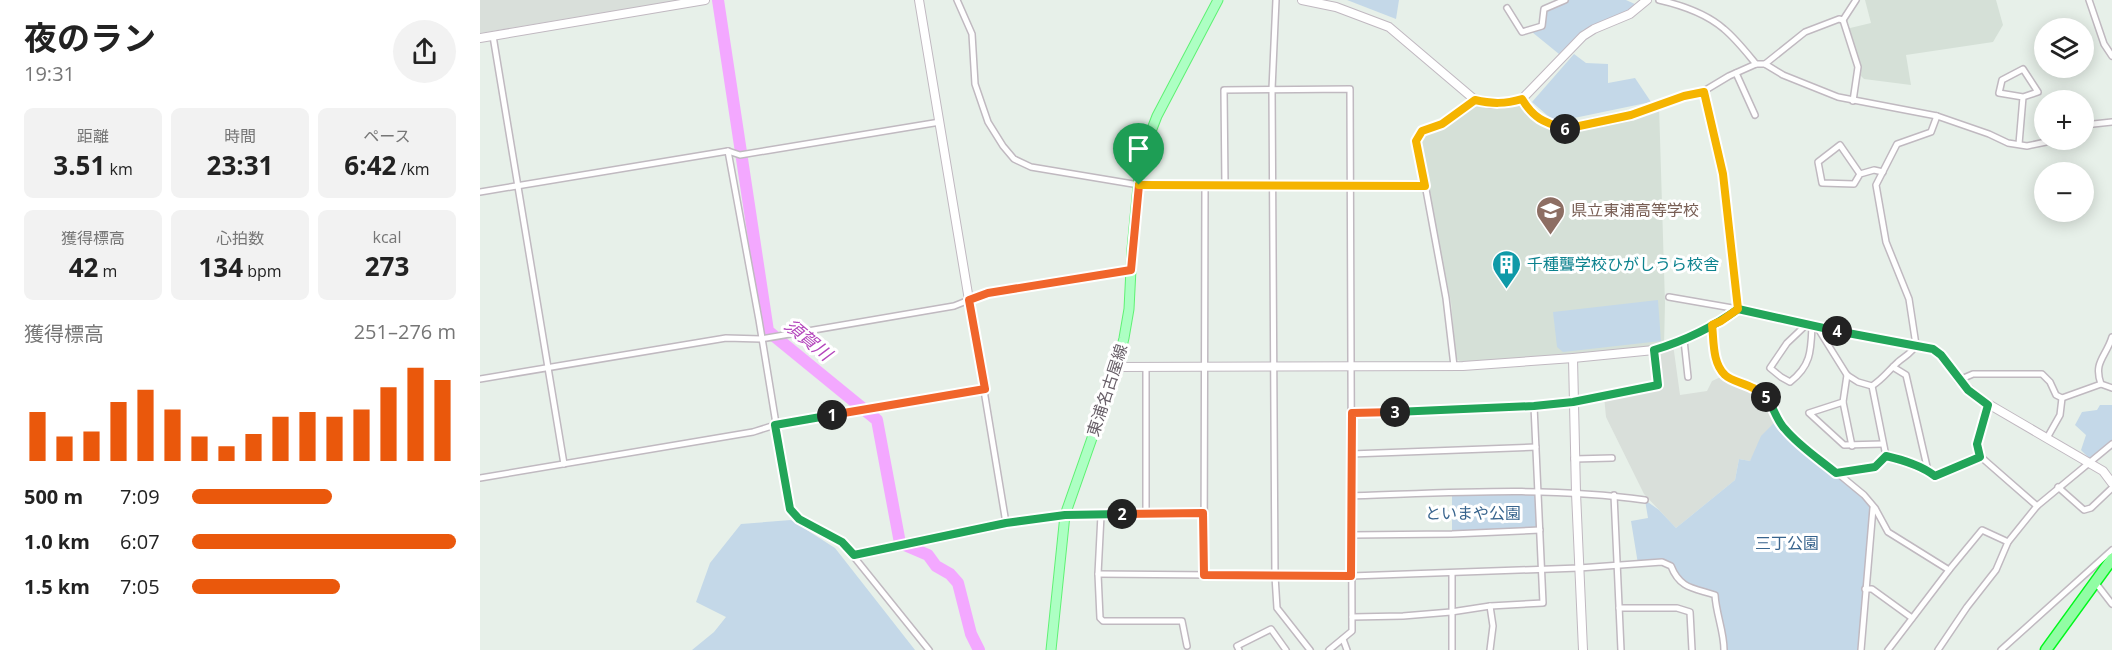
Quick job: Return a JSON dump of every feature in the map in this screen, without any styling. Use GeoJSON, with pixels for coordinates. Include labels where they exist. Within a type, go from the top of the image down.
{"type":"FeatureCollection","features":[{"type":"Feature","properties":{"kind":"highway"},"geometry":{"type":"LineString","coordinates":[[2046,650],[2112,559]]}},
{"type":"Feature","properties":{"kind":"main road","name":"東浦名古屋線"},"geometry":{"type":"LineString","coordinates":[[1051,650],[1065,515],[1117,367],[1129,309],[1139,185],[1145,147],[1157,116],[1218,0]]}},
{"type":"Feature","properties":{"kind":"street"},"geometry":{"type":"LineString","coordinates":[[480,38],[705,0]]}},
{"type":"Feature","properties":{"kind":"street"},"geometry":{"type":"LineString","coordinates":[[919,0],[1006,523]]}},
{"type":"Feature","properties":{"kind":"street"},"geometry":{"type":"LineString","coordinates":[[957,0],[974,41],[975,84],[988,122],[1014,159],[1031,167],[1139,185],[1425,186]]}},
{"type":"Feature","properties":{"kind":"street"},"geometry":{"type":"LineString","coordinates":[[1276,0],[1272,89],[1275,576],[1277,608],[1310,650]]}},
{"type":"Feature","properties":{"kind":"street"},"geometry":{"type":"LineString","coordinates":[[1302,0],[1336,7],[1389,27],[1475,100],[1491,104],[1508,104],[1522,99],[1584,36],[1594,29],[1630,14],[1647,0]]}},
{"type":"Feature","properties":{"kind":"street"},"geometry":{"type":"LineString","coordinates":[[1507,8],[1522,32],[1542,26],[1544,9],[1565,0]]}},
{"type":"Feature","properties":{"kind":"street"},"geometry":{"type":"LineString","coordinates":[[1659,0],[1673,3],[1710,19],[1733,37],[1756,64]]}},
{"type":"Feature","properties":{"kind":"street"},"geometry":{"type":"LineString","coordinates":[[1843,20],[1856,0]]}},
{"type":"Feature","properties":{"kind":"street"},"geometry":{"type":"LineString","coordinates":[[2089,0],[2096,26],[2112,56]]}},
{"type":"Feature","properties":{"kind":"street"},"geometry":{"type":"LineString","coordinates":[[1765,64],[1805,32],[1839,19],[1843,20]]}},
{"type":"Feature","properties":{"kind":"street"},"geometry":{"type":"LineString","coordinates":[[1843,20],[1858,67],[1853,101]]}},
{"type":"Feature","properties":{"kind":"street"},"geometry":{"type":"LineString","coordinates":[[493,36],[564,464]]}},
{"type":"Feature","properties":{"kind":"street"},"geometry":{"type":"LineString","coordinates":[[1522,99],[1530,112],[1542,121],[1567,130],[1631,115],[1684,96],[1704,92],[1729,76],[1756,64],[1765,64],[1783,75],[1838,97],[1937,116],[2008,143],[2027,146],[2034,145]]}},
{"type":"Feature","properties":{"kind":"street"},"geometry":{"type":"LineString","coordinates":[[2023,69],[2038,92],[2023,97],[1999,93],[2002,80],[2023,69]]}},
{"type":"Feature","properties":{"kind":"street"},"geometry":{"type":"LineString","coordinates":[[1736,73],[1755,115]]}},
{"type":"Feature","properties":{"kind":"street"},"geometry":{"type":"LineString","coordinates":[[1225,185],[1224,90],[1350,89],[1352,631],[1329,650]]}},
{"type":"Feature","properties":{"kind":"street"},"geometry":{"type":"LineString","coordinates":[[1704,92],[1723,174],[1738,309]]}},
{"type":"Feature","properties":{"kind":"street"},"geometry":{"type":"LineString","coordinates":[[2019,144],[2023,97]]}},
{"type":"Feature","properties":{"kind":"street"},"geometry":{"type":"LineString","coordinates":[[1454,366],[1446,298],[1416,141],[1422,131],[1442,124],[1475,100]]}},
{"type":"Feature","properties":{"kind":"street"},"geometry":{"type":"LineString","coordinates":[[1872,386],[1886,376],[1916,345],[1909,299],[1886,242],[1876,185],[1897,144],[1931,132],[1937,116]]}},
{"type":"Feature","properties":{"kind":"street"},"geometry":{"type":"LineString","coordinates":[[480,192],[728,151],[740,155],[940,122]]}},
{"type":"Feature","properties":{"kind":"street"},"geometry":{"type":"LineString","coordinates":[[2094,124],[2112,122]]}},
{"type":"Feature","properties":{"kind":"street"},"geometry":{"type":"LineString","coordinates":[[1860,174],[1840,145],[1818,162],[1822,183],[1854,184],[1860,174],[1874,170],[1883,172]]}},
{"type":"Feature","properties":{"kind":"street"},"geometry":{"type":"LineString","coordinates":[[728,151],[790,509],[799,519],[842,542],[929,650]]}},
{"type":"Feature","properties":{"kind":"street"},"geometry":{"type":"LineString","coordinates":[[1204,575],[1205,186]]}},
{"type":"Feature","properties":{"kind":"street"},"geometry":{"type":"LineString","coordinates":[[480,379],[726,338],[761,339],[954,306],[988,293],[1131,270]]}},
{"type":"Feature","properties":{"kind":"street"},"geometry":{"type":"LineString","coordinates":[[1669,297],[1933,349],[1941,355],[1959,380],[1978,398],[2089,462],[2103,471],[2112,483]]}},
{"type":"Feature","properties":{"kind":"street"},"geometry":{"type":"LineString","coordinates":[[1117,367],[1454,366],[1573,358],[1654,350],[1684,340],[1721,321],[1738,309]]}},
{"type":"Feature","properties":{"kind":"street"},"geometry":{"type":"LineString","coordinates":[[1712,325],[1716,360],[1725,375],[1764,394],[1773,406],[1784,429],[1864,495],[1888,532],[1949,570]]}},
{"type":"Feature","properties":{"kind":"street"},"geometry":{"type":"LineString","coordinates":[[1812,326],[1808,362],[1800,374],[1790,382],[1770,368],[1786,343],[1812,326]]}},
{"type":"Feature","properties":{"kind":"street"},"geometry":{"type":"LineString","coordinates":[[1812,326],[1847,375],[1858,382],[1872,386]]}},
{"type":"Feature","properties":{"kind":"street"},"geometry":{"type":"LineString","coordinates":[[2101,384],[2097,369],[2108,350],[2112,337]]}},
{"type":"Feature","properties":{"kind":"street"},"geometry":{"type":"LineString","coordinates":[[1684,340],[1688,377]]}},
{"type":"Feature","properties":{"kind":"street"},"geometry":{"type":"LineString","coordinates":[[1352,413],[1534,406],[1573,402],[1658,385],[1654,350]]}},
{"type":"Feature","properties":{"kind":"street"},"geometry":{"type":"LineString","coordinates":[[1573,358],[1575,493],[1583,650]]}},
{"type":"Feature","properties":{"kind":"street"},"geometry":{"type":"LineString","coordinates":[[1146,367],[1146,513]]}},
{"type":"Feature","properties":{"kind":"street"},"geometry":{"type":"LineString","coordinates":[[1893,368],[1906,375],[1928,471]]}},
{"type":"Feature","properties":{"kind":"street"},"geometry":{"type":"LineString","coordinates":[[1959,380],[1973,374],[2042,374],[2050,382],[2056,395],[2062,398],[2101,384],[2112,388]]}},
{"type":"Feature","properties":{"kind":"street"},"geometry":{"type":"LineString","coordinates":[[1847,375],[1843,402],[1852,446]]}},
{"type":"Feature","properties":{"kind":"street"},"geometry":{"type":"LineString","coordinates":[[1872,386],[1886,456]]}},
{"type":"Feature","properties":{"kind":"street"},"geometry":{"type":"LineString","coordinates":[[480,478],[753,432],[775,425],[985,389]]}},
{"type":"Feature","properties":{"kind":"street"},"geometry":{"type":"LineString","coordinates":[[2047,438],[2060,415],[2062,398]]}},
{"type":"Feature","properties":{"kind":"street"},"geometry":{"type":"LineString","coordinates":[[1843,402],[1809,413],[1844,445],[1883,444]]}},
{"type":"Feature","properties":{"kind":"street"},"geometry":{"type":"LineString","coordinates":[[1988,405],[1977,444],[1980,457],[2037,506]]}},
{"type":"Feature","properties":{"kind":"street"},"geometry":{"type":"LineString","coordinates":[[1352,617],[1451,612],[1490,606],[1543,603],[1534,406]]}},
{"type":"Feature","properties":{"kind":"street"},"geometry":{"type":"LineString","coordinates":[[1938,650],[1996,570],[2008,542],[2037,506],[2112,444]]}},
{"type":"Feature","properties":{"kind":"street"},"geometry":{"type":"LineString","coordinates":[[1352,454],[1536,447]]}},
{"type":"Feature","properties":{"kind":"street"},"geometry":{"type":"LineString","coordinates":[[1836,473],[1875,467],[1886,456]]}},
{"type":"Feature","properties":{"kind":"street"},"geometry":{"type":"LineString","coordinates":[[1886,456],[1901,459],[1935,476],[1980,457]]}},
{"type":"Feature","properties":{"kind":"street"},"geometry":{"type":"LineString","coordinates":[[1574,459],[1612,458]]}},
{"type":"Feature","properties":{"kind":"street"},"geometry":{"type":"LineString","coordinates":[[2058,487],[2084,510],[2091,508],[2112,488]]}},
{"type":"Feature","properties":{"kind":"street"},"geometry":{"type":"LineString","coordinates":[[1351,496],[1538,490],[1614,495],[1645,500]]}},
{"type":"Feature","properties":{"kind":"street"},"geometry":{"type":"LineString","coordinates":[[1614,495],[1621,650]]}},
{"type":"Feature","properties":{"kind":"street"},"geometry":{"type":"LineString","coordinates":[[1861,650],[1873,506]]}},
{"type":"Feature","properties":{"kind":"street"},"geometry":{"type":"LineString","coordinates":[[854,555],[906,542],[1006,523],[1065,515],[1203,513]]}},
{"type":"Feature","properties":{"kind":"street"},"geometry":{"type":"LineString","coordinates":[[1101,515],[1098,574],[1100,618],[1103,621],[1182,621],[1187,646]]}},
{"type":"Feature","properties":{"kind":"street"},"geometry":{"type":"LineString","coordinates":[[1351,535],[1540,530]]}},
{"type":"Feature","properties":{"kind":"street"},"geometry":{"type":"LineString","coordinates":[[1888,650],[1982,530],[2008,542]]}},
{"type":"Feature","properties":{"kind":"street"},"geometry":{"type":"LineString","coordinates":[[2001,650],[2112,550]]}},
{"type":"Feature","properties":{"kind":"street"},"geometry":{"type":"LineString","coordinates":[[1098,574],[1351,576],[1579,568],[1662,562],[1671,566],[1676,578],[1682,583],[1715,595],[1724,635],[1724,650]]}},
{"type":"Feature","properties":{"kind":"street"},"geometry":{"type":"LineString","coordinates":[[1452,573],[1452,650]]}},
{"type":"Feature","properties":{"kind":"street"},"geometry":{"type":"LineString","coordinates":[[2095,582],[2112,604]]}},
{"type":"Feature","properties":{"kind":"street"},"geometry":{"type":"LineString","coordinates":[[1865,589],[1872,589],[1912,618]]}},
{"type":"Feature","properties":{"kind":"street"},"geometry":{"type":"LineString","coordinates":[[1490,606],[1493,626],[1490,650]]}},
{"type":"Feature","properties":{"kind":"street"},"geometry":{"type":"LineString","coordinates":[[1619,608],[1677,608],[1690,612],[1692,650]]}},
{"type":"Feature","properties":{"kind":"street"},"geometry":{"type":"LineString","coordinates":[[1239,650],[1237,646],[1271,629],[1286,650]]}},
{"type":"Feature","properties":{"kind":"street"},"geometry":{"type":"LineString","coordinates":[[1343,639],[1347,650]]}},
{"type":"Feature","properties":{"kind":"shaded area"},"geometry":{"type":"Polygon","coordinates":[[[480,0],[680,0],[480,33],[480,0]]]}},
{"type":"Feature","properties":{"kind":"shaded area"},"geometry":{"type":"Polygon","coordinates":[[[1865,0],[1996,0],[2003,25],[1993,42],[1906,55],[1911,85],[1864,79],[1860,75],[1846,29],[1871,23],[1865,0]]]}},
{"type":"Feature","properties":{"kind":"shaded area","name":"県立東浦高等学校"},"geometry":{"type":"Polygon","coordinates":[[[1522,99],[1530,112],[1542,121],[1567,130],[1659,105],[1665,303],[1664,347],[1545,358],[1462,362],[1456,359],[1451,302],[1417,141],[1422,131],[1442,125],[1475,100],[1491,104],[1522,99]]]}},
{"type":"Feature","properties":{"kind":"shaded area"},"geometry":{"type":"Polygon","coordinates":[[[1673,344],[1680,395],[1707,391],[1712,381],[1725,375],[1764,394],[1778,419],[1750,461],[1739,459],[1735,480],[1676,528],[1644,494],[1606,417],[1604,396],[1657,385],[1654,350],[1673,344]]]}},
{"type":"Feature","properties":{"kind":"green space"},"geometry":{"type":"Polygon","coordinates":[[[1347,0],[1399,0],[1396,19],[1347,0]]]}},
{"type":"Feature","properties":{"kind":"green space"},"geometry":{"type":"Polygon","coordinates":[[[1565,0],[1626,0],[1637,5],[1610,21],[1583,30],[1559,54],[1532,32],[1522,32],[1542,26],[1544,9],[1565,0]]]}},
{"type":"Feature","properties":{"kind":"green space"},"geometry":{"type":"Polygon","coordinates":[[[1574,54],[1586,63],[1608,64],[1608,83],[1635,78],[1651,102],[1555,122],[1532,102],[1574,54]]]}},
{"type":"Feature","properties":{"kind":"green space"},"geometry":{"type":"Polygon","coordinates":[[[1658,300],[1661,341],[1563,352],[1557,347],[1553,312],[1658,300]]]}},
{"type":"Feature","properties":{"kind":"green space"},"geometry":{"type":"Polygon","coordinates":[[[2100,405],[2112,405],[2112,444],[2090,459],[2081,450],[2086,435],[2075,425],[2082,412],[2097,410],[2100,405]]]}},
{"type":"Feature","properties":{"kind":"green space","name":"三丁公園"},"geometry":{"type":"Polygon","coordinates":[[[1778,419],[1784,429],[1873,506],[1861,650],[1724,650],[1715,595],[1681,583],[1671,566],[1662,562],[1638,564],[1631,521],[1648,518],[1645,500],[1659,510],[1676,528],[1735,480],[1739,459],[1750,461],[1761,436],[1778,419]]]}},
{"type":"Feature","properties":{"kind":"green space","name":"といまや公園"},"geometry":{"type":"Polygon","coordinates":[[[1538,490],[1540,530],[1452,534],[1452,493],[1538,490]]]}},
{"type":"Feature","properties":{"kind":"green space"},"geometry":{"type":"Polygon","coordinates":[[[791,520],[835,548],[915,650],[692,650],[714,632],[726,617],[696,602],[710,563],[741,524],[791,520]]]}},
{"type":"Feature","properties":{"kind":"waterway","name":"須賀川"},"geometry":{"type":"LineString","coordinates":[[718,0],[768,331],[877,420],[900,543],[928,555],[936,566],[950,574],[958,583],[971,634],[979,650]]}},
{"type":"Feature","properties":{"kind":"place","name":"県立東浦高等学校"},"geometry":{"type":"Point","coordinates":[1550,236]}},
{"type":"Feature","properties":{"kind":"place","name":"千種聾学校ひがしうら校舎"},"geometry":{"type":"Point","coordinates":[1506,290]}},
{"type":"Feature","properties":{"kind":"route"},"geometry":{"type":"LineString","coordinates":[[1139,185],[1131,270],[988,293],[969,300],[985,389],[775,425],[793,515],[835,537],[854,555],[906,542],[1006,523],[1065,515],[1203,513],[1204,575],[1351,576],[1352,413],[1534,406],[1573,402],[1658,385],[1654,350],[1684,340],[1712,325],[1721,321],[1738,309],[1816,327],[1933,349],[1941,355],[1968,390],[1988,405],[1977,444],[1980,457],[1935,476],[1901,459],[1886,456],[1875,467],[1836,473],[1784,429],[1773,406],[1764,394],[1725,375],[1716,360],[1712,325],[1738,309],[1723,174],[1704,92],[1684,96],[1631,115],[1567,130],[1542,121],[1530,112],[1522,99],[1508,104],[1491,104],[1475,100],[1442,124],[1422,131],[1416,141],[1425,186],[1139,185]]}}]}
